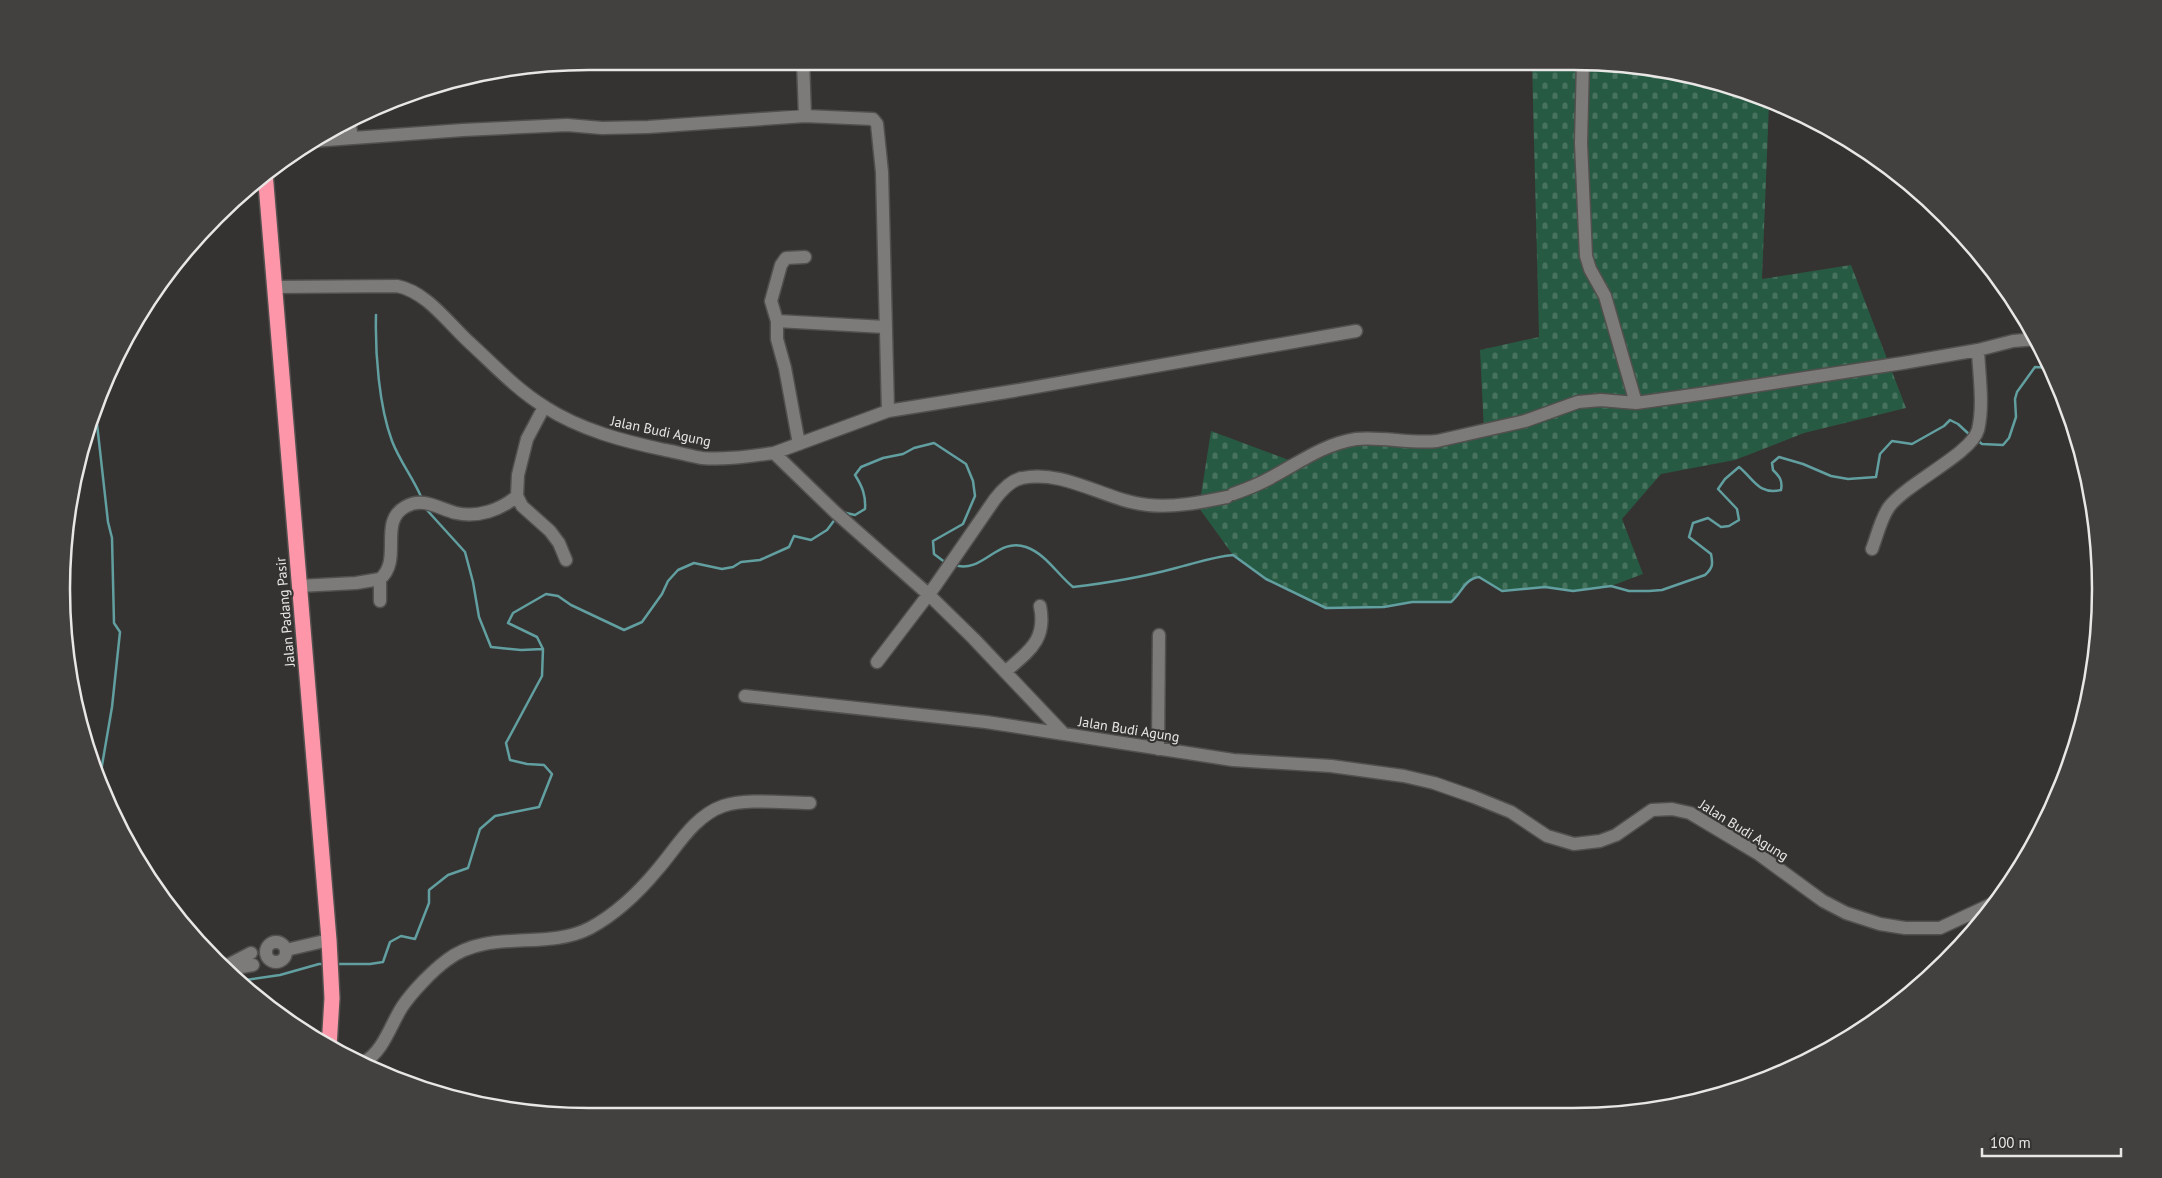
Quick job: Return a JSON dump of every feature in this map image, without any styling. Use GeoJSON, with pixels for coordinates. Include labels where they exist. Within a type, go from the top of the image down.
{"type":"FeatureCollection","features":[{"type":"Feature","properties":{"kind":"highway","name":"Jalan Padang Pasir"},"geometry":{"type":"LineString","coordinates":[[266,183],[330,946],[332,977],[330,1039]]}},
{"type":"Feature","properties":{"kind":"street"},"geometry":{"type":"LineString","coordinates":[[803,70],[805,116]]}},
{"type":"Feature","properties":{"kind":"street"},"geometry":{"type":"LineString","coordinates":[[1583,70],[1581,143],[1586,256],[1590,269],[1605,296],[1636,403]]}},
{"type":"Feature","properties":{"kind":"street"},"geometry":{"type":"LineString","coordinates":[[331,139],[567,125],[602,128],[648,127],[805,116],[866,118],[876,122],[882,172],[888,411]]}},
{"type":"Feature","properties":{"kind":"street"},"geometry":{"type":"LineString","coordinates":[[350,129],[352,137]]}},
{"type":"Feature","properties":{"kind":"street"},"geometry":{"type":"LineString","coordinates":[[799,444],[785,368],[777,339],[777,321],[771,301],[781,265],[786,258],[805,257]]}},
{"type":"Feature","properties":{"kind":"street","name":"Jalan Budi Agung"},"geometry":{"type":"LineString","coordinates":[[274,287],[397,286],[416,292],[517,385],[544,407],[573,423],[595,432],[695,457],[718,458],[774,453],[835,512],[928,594],[1064,734],[1233,760],[1331,766],[1404,776],[1434,783],[1511,812],[1547,836],[1574,844],[1594,842],[1608,838],[1652,810],[1681,811],[1690,813],[1756,853],[1823,901],[1846,913],[1880,924],[1921,929],[1940,928],[1983,907]]}},
{"type":"Feature","properties":{"kind":"street"},"geometry":{"type":"LineString","coordinates":[[777,321],[885,328]]}},
{"type":"Feature","properties":{"kind":"street"},"geometry":{"type":"LineString","coordinates":[[774,453],[888,411],[1356,331]]}},
{"type":"Feature","properties":{"kind":"street"},"geometry":{"type":"LineString","coordinates":[[877,662],[1002,490],[1022,478],[1043,478],[1066,482],[1118,499],[1149,505],[1183,504],[1230,495],[1271,478],[1334,444],[1357,439],[1422,443],[1436,441],[1524,420],[1578,402],[1601,400],[1636,403],[1708,394],[1978,350],[2013,340],[2027,339]]}},
{"type":"Feature","properties":{"kind":"street"},"geometry":{"type":"LineString","coordinates":[[1872,549],[1889,507],[1899,496],[1974,436],[1980,407],[1978,350]]}},
{"type":"Feature","properties":{"kind":"street"},"geometry":{"type":"LineString","coordinates":[[544,407],[527,439],[518,475],[516,496],[522,506],[550,531],[559,543],[566,560]]}},
{"type":"Feature","properties":{"kind":"street"},"geometry":{"type":"LineString","coordinates":[[380,602],[380,579],[390,565],[391,530],[395,518],[406,506],[423,503],[456,513],[476,514],[500,507],[516,496]]}},
{"type":"Feature","properties":{"kind":"street"},"geometry":{"type":"LineString","coordinates":[[299,586],[343,584],[380,579]]}},
{"type":"Feature","properties":{"kind":"street"},"geometry":{"type":"LineString","coordinates":[[1005,672],[1036,643],[1042,624],[1040,606]]}},
{"type":"Feature","properties":{"kind":"street"},"geometry":{"type":"LineString","coordinates":[[1158,749],[1159,635]]}},
{"type":"Feature","properties":{"kind":"street"},"geometry":{"type":"LineString","coordinates":[[745,696],[986,722],[1064,734]]}},
{"type":"Feature","properties":{"kind":"street"},"geometry":{"type":"LineString","coordinates":[[369,1058],[379,1047],[408,999],[446,960],[456,954],[486,944],[516,939],[551,938],[590,928],[619,908],[642,888],[684,836],[714,809],[741,802],[810,802]]}},
{"type":"Feature","properties":{"kind":"street"},"geometry":{"type":"LineString","coordinates":[[232,965],[260,957],[282,960],[286,950],[330,946]]}},
{"type":"Feature","properties":{"kind":"street"},"geometry":{"type":"LineString","coordinates":[[234,967],[260,957]]}},
{"type":"Feature","properties":{"kind":"green space"},"geometry":{"type":"Polygon","coordinates":[[[1532,70],[1607,71],[1641,74],[1674,80],[1740,98],[1769,109],[1762,279],[1851,265],[1906,408],[1804,433],[1735,460],[1661,474],[1622,519],[1643,574],[1611,586],[1573,591],[1545,587],[1502,591],[1479,577],[1466,584],[1451,602],[1412,602],[1384,607],[1326,608],[1266,579],[1233,555],[1199,508],[1211,431],[1294,462],[1347,436],[1408,447],[1484,432],[1480,350],[1539,337],[1532,70]]]}},
{"type":"Feature","properties":{"kind":"waterway"},"geometry":{"type":"LineString","coordinates":[[376,315],[376,346],[384,412],[395,449],[422,499]]}},
{"type":"Feature","properties":{"kind":"waterway"},"geometry":{"type":"LineString","coordinates":[[1977,440],[1982,444],[2003,445],[2009,438],[2016,417],[2015,399],[2017,392],[2035,367],[2042,367]]}},
{"type":"Feature","properties":{"kind":"waterway"},"geometry":{"type":"LineString","coordinates":[[954,565],[974,565],[1006,547],[1016,545],[1026,547],[1040,554],[1073,587],[1138,577],[1233,555],[1266,579],[1326,608],[1384,607],[1412,602],[1451,602],[1466,583],[1479,577],[1502,591],[1545,587],[1573,591],[1611,586],[1629,591],[1662,590],[1705,575],[1710,570],[1712,563],[1711,554],[1689,537],[1693,523],[1708,518],[1721,527],[1729,526],[1739,520],[1737,509],[1718,489],[1725,479],[1739,467],[1762,488],[1773,491],[1781,490],[1781,481],[1773,470],[1772,463],[1779,457],[1803,464],[1831,476],[1848,479],[1876,477],[1880,454],[1892,441],[1912,444],[1944,426],[1950,420],[1958,424],[1971,436]]}},
{"type":"Feature","properties":{"kind":"waterway"},"geometry":{"type":"LineString","coordinates":[[97,425],[108,522],[112,538],[114,623],[120,632],[112,707],[102,766]]}},
{"type":"Feature","properties":{"kind":"waterway"},"geometry":{"type":"LineString","coordinates":[[842,512],[855,515],[865,509],[863,491],[855,475],[861,467],[883,458],[903,454],[914,448],[934,443],[966,464],[973,481],[975,496],[963,524],[933,541],[934,554],[946,563]]}},
{"type":"Feature","properties":{"kind":"waterway"},"geometry":{"type":"LineString","coordinates":[[426,509],[465,552],[473,582],[479,617],[491,647],[521,650],[543,649]]}},
{"type":"Feature","properties":{"kind":"waterway"},"geometry":{"type":"LineString","coordinates":[[336,964],[383,962],[390,942],[401,936],[415,939],[429,903],[429,890],[448,875],[468,868],[480,829],[495,816],[539,807],[552,774],[544,765],[510,760],[506,743],[542,676],[543,649],[537,637],[508,623],[513,613],[546,594],[558,596],[571,605],[624,630],[642,622],[662,594],[668,581],[678,570],[694,563],[722,569],[733,567],[741,562],[760,560],[789,547],[794,536],[811,540],[827,530],[836,518]]}},
{"type":"Feature","properties":{"kind":"waterway"},"geometry":{"type":"LineString","coordinates":[[248,980],[280,975],[325,964]]}}]}
